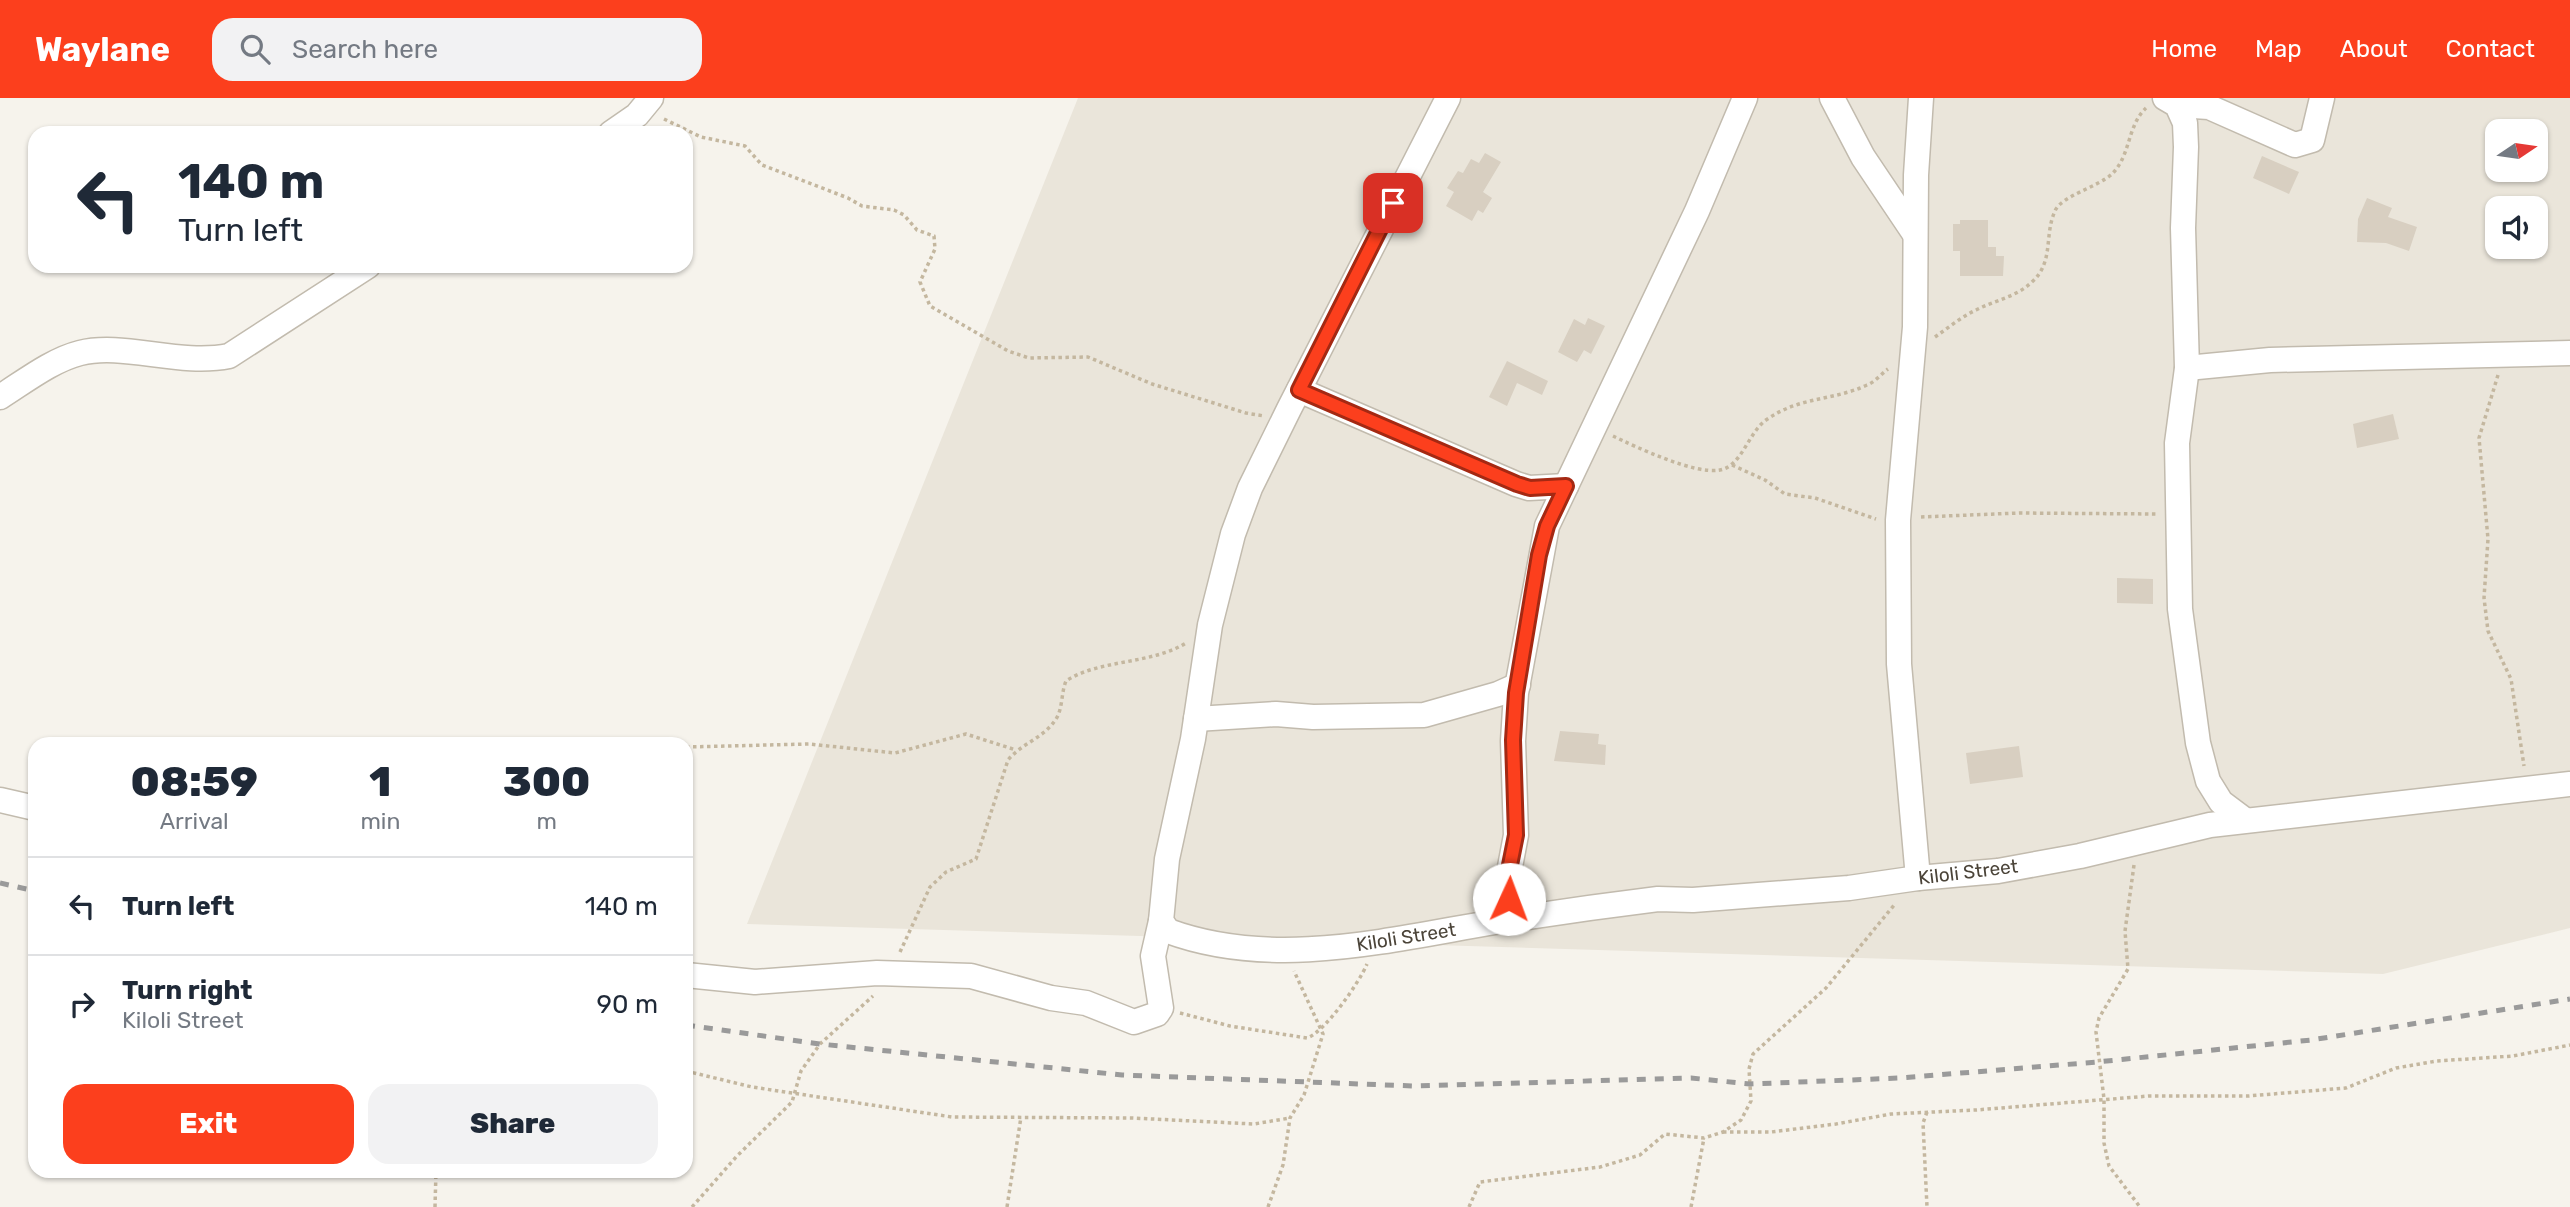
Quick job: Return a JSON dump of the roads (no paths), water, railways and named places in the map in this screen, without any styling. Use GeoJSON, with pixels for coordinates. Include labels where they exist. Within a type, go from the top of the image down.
{"type":"FeatureCollection","features":[{"type":"Feature","properties":{"kind":"street"},"geometry":{"type":"LineString","coordinates":[[693,976],[755,982],[881,973],[971,976],[1051,998],[1086,1003],[1123,1020],[1134,1022],[1150,1018],[1161,1008],[1153,956],[1161,921],[1167,859],[1196,719],[1210,625],[1241,513],[1294,400],[1448,98]]}},
{"type":"Feature","properties":{"kind":"street"},"geometry":{"type":"LineString","coordinates":[[1523,918],[1509,899],[1506,888],[1516,835],[1513,740],[1518,685],[1539,555],[1547,526],[1595,428],[1745,98]]}},
{"type":"Feature","properties":{"kind":"street"},"geometry":{"type":"LineString","coordinates":[[1832,98],[1863,158],[1914,233]]}},
{"type":"Feature","properties":{"kind":"street"},"geometry":{"type":"LineString","coordinates":[[1919,878],[1899,664],[1898,526],[1914,352],[1914,233],[1917,128],[1921,98]]}},
{"type":"Feature","properties":{"kind":"street"},"geometry":{"type":"LineString","coordinates":[[2163,103],[2209,107],[2295,145],[2312,140],[2322,98]]}},
{"type":"Feature","properties":{"kind":"street"},"geometry":{"type":"LineString","coordinates":[[620,126],[648,103]]}},
{"type":"Feature","properties":{"kind":"street"},"geometry":{"type":"LineString","coordinates":[[2163,103],[2185,123],[2183,228],[2187,368],[2177,443],[2180,609],[2198,743],[2213,793],[2245,820]]}},
{"type":"Feature","properties":{"kind":"street"},"geometry":{"type":"LineString","coordinates":[[0,397],[63,359],[82,352],[135,353],[198,360],[229,356],[357,273]]}},
{"type":"Feature","properties":{"kind":"street"},"geometry":{"type":"LineString","coordinates":[[2187,368],[2270,360],[2570,354]]}},
{"type":"Feature","properties":{"kind":"street"},"geometry":{"type":"LineString","coordinates":[[1294,400],[1517,484],[1530,488],[1566,486]]}},
{"type":"Feature","properties":{"kind":"street"},"geometry":{"type":"LineString","coordinates":[[1196,719],[1276,714],[1313,717],[1424,715],[1498,694],[1518,685]]}},
{"type":"Feature","properties":{"kind":"street","name":"Kiloli Street"},"geometry":{"type":"LineString","coordinates":[[1161,921],[1168,931],[1175,934],[1280,952],[1385,941],[1658,899],[1693,900],[1849,888],[1998,871],[2245,820],[2570,785]]}},
{"type":"Feature","properties":{"kind":"street"},"geometry":{"type":"LineString","coordinates":[[0,800],[28,806]]}},
{"type":"Feature","properties":{"kind":"railway"},"geometry":{"type":"LineString","coordinates":[[0,883],[28,889]]}},
{"type":"Feature","properties":{"kind":"railway"},"geometry":{"type":"LineString","coordinates":[[693,1026],[820,1044],[1122,1075],[1414,1086],[1691,1078],[1750,1084],[1900,1078],[2097,1062],[2311,1040],[2570,999]]}}]}
